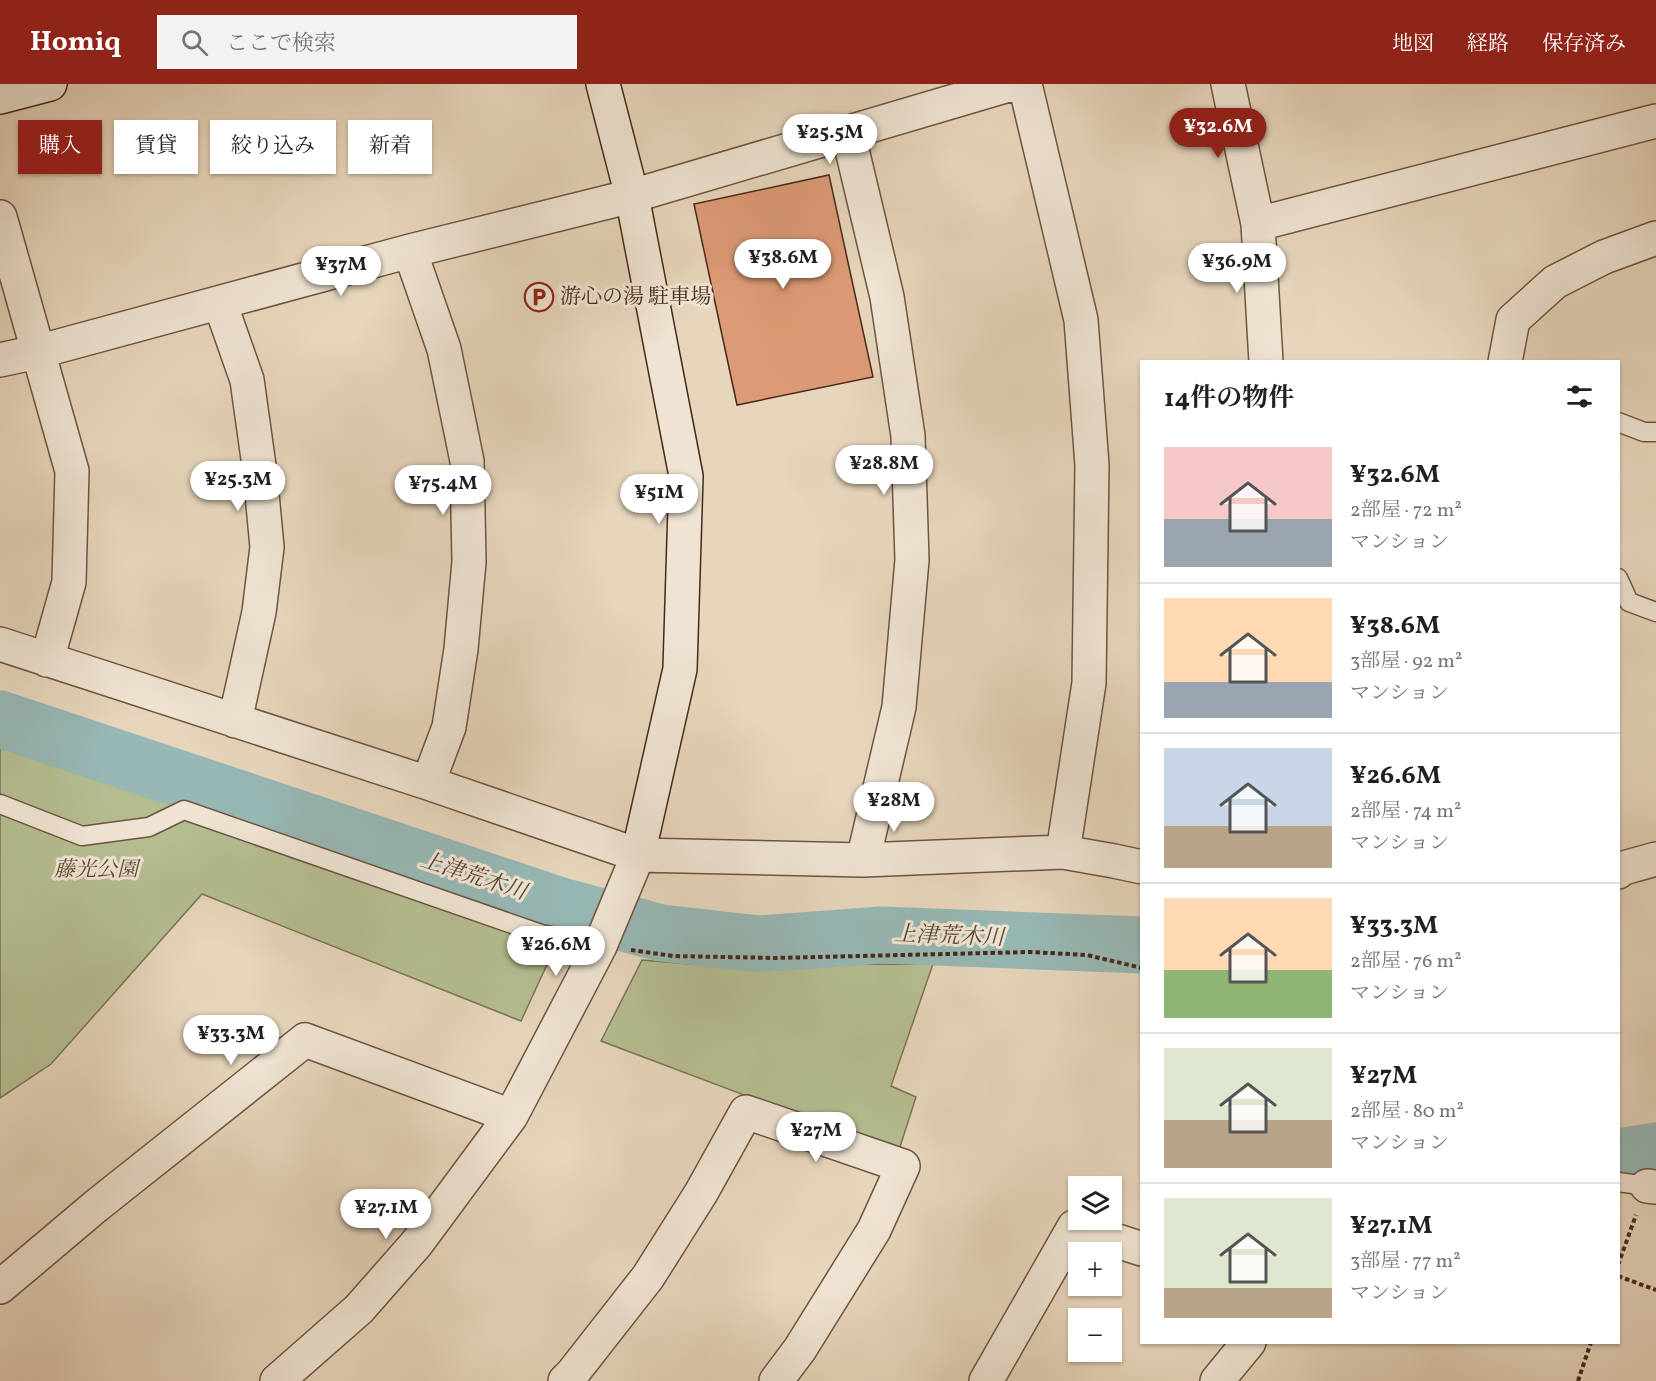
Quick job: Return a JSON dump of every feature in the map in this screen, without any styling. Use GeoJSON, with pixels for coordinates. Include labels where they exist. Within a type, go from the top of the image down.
{"type":"FeatureCollection","features":[{"type":"Feature","properties":{"kind":"street"},"geometry":{"type":"LineString","coordinates":[[0,97],[50,84]]}},
{"type":"Feature","properties":{"kind":"street"},"geometry":{"type":"LineString","coordinates":[[277,1381],[359,1309],[417,1243],[511,1116],[600,946],[638,855],[680,669],[686,476],[632,196],[603,84]]}},
{"type":"Feature","properties":{"kind":"street"},"geometry":{"type":"LineString","coordinates":[[0,360],[410,251],[632,196],[1012,84]]}},
{"type":"Feature","properties":{"kind":"street"},"geometry":{"type":"LineString","coordinates":[[1025,84],[1081,320],[1092,465],[1089,683],[1063,852]]}},
{"type":"Feature","properties":{"kind":"street"},"geometry":{"type":"LineString","coordinates":[[1228,84],[1258,224],[1266,360]]}},
{"type":"Feature","properties":{"kind":"street"},"geometry":{"type":"LineString","coordinates":[[1258,224],[1656,121]]}},
{"type":"Feature","properties":{"kind":"street"},"geometry":{"type":"LineString","coordinates":[[848,133],[887,297],[908,436],[912,560],[899,707],[862,860]]}},
{"type":"Feature","properties":{"kind":"street"},"geometry":{"type":"LineString","coordinates":[[0,217],[72,471],[69,582],[47,660]]}},
{"type":"Feature","properties":{"kind":"street"},"geometry":{"type":"LineString","coordinates":[[1505,360],[1513,320],[1555,282],[1604,257],[1656,238]]}},
{"type":"Feature","properties":{"kind":"street"},"geometry":{"type":"LineString","coordinates":[[410,251],[444,349],[467,461],[469,562],[461,649],[449,727],[428,783]]}},
{"type":"Feature","properties":{"kind":"street"},"geometry":{"type":"LineString","coordinates":[[220,303],[247,380],[260,473],[267,547],[259,612],[235,721]]}},
{"type":"Feature","properties":{"kind":"street"},"geometry":{"type":"LineString","coordinates":[[0,644],[428,783],[638,855],[862,860],[1063,852],[1140,867]]}},
{"type":"Feature","properties":{"kind":"street"},"geometry":{"type":"LineString","coordinates":[[1620,870],[1656,859]]}},
{"type":"Feature","properties":{"kind":"street"},"geometry":{"type":"LineString","coordinates":[[0,1287],[96,1206],[304,1040],[511,1116]]}},
{"type":"Feature","properties":{"kind":"street"},"geometry":{"type":"LineString","coordinates":[[565,1381],[573,1374],[648,1277],[700,1193],[746,1112],[903,1166],[874,1230],[800,1349],[776,1381]]}},
{"type":"Feature","properties":{"kind":"street"},"geometry":{"type":"LineString","coordinates":[[986,1381],[1074,1227],[1140,1246]]}},
{"type":"Feature","properties":{"kind":"street"},"geometry":{"type":"LineString","coordinates":[[1217,1381],[1247,1344]]}},
{"type":"Feature","properties":{"kind":"lane"},"geometry":{"type":"LineString","coordinates":[[1620,423],[1644,432],[1656,432]]}},
{"type":"Feature","properties":{"kind":"lane"},"geometry":{"type":"LineString","coordinates":[[1620,583],[1629,602],[1656,612]]}},
{"type":"Feature","properties":{"kind":"lane"},"geometry":{"type":"LineString","coordinates":[[0,804],[82,836],[149,827],[184,810],[541,934],[600,946]]}},
{"type":"Feature","properties":{"kind":"path"},"geometry":{"type":"LineString","coordinates":[[600,946],[673,956],[775,958],[1030,952],[1087,955],[1140,968]]}},
{"type":"Feature","properties":{"kind":"path"},"geometry":{"type":"LineString","coordinates":[[1620,1258],[1640,1185]]}},
{"type":"Feature","properties":{"kind":"path"},"geometry":{"type":"LineString","coordinates":[[1620,1276],[1656,1290]]}},
{"type":"Feature","properties":{"kind":"path"},"geometry":{"type":"LineString","coordinates":[[1578,1381],[1590,1344]]}},
{"type":"Feature","properties":{"kind":"green space","name":"藤光公園"},"geometry":{"type":"Polygon","coordinates":[[[0,736],[563,930],[521,1021],[202,894],[51,1064],[0,1098],[0,736]]]}},
{"type":"Feature","properties":{"kind":"green space"},"geometry":{"type":"Polygon","coordinates":[[[642,960],[701,965],[933,964],[891,1086],[916,1097],[898,1153],[601,1041],[642,960]]]}},
{"type":"Feature","properties":{"kind":"building"},"geometry":{"type":"Polygon","coordinates":[[[829,175],[873,377],[737,405],[694,204],[829,175]]]}},
{"type":"Feature","properties":{"kind":"waterway","name":"上津荒木川"},"geometry":{"type":"LineString","coordinates":[[0,719],[561,906],[661,933],[759,944],[882,935],[1140,945]]}},
{"type":"Feature","properties":{"kind":"waterway","name":"上津荒木川"},"geometry":{"type":"LineString","coordinates":[[1620,1157],[1656,1151]]}},
{"type":"Feature","properties":{"kind":"place","name":"游心の湯 駐車場"},"geometry":{"type":"Point","coordinates":[539,297]}}]}
